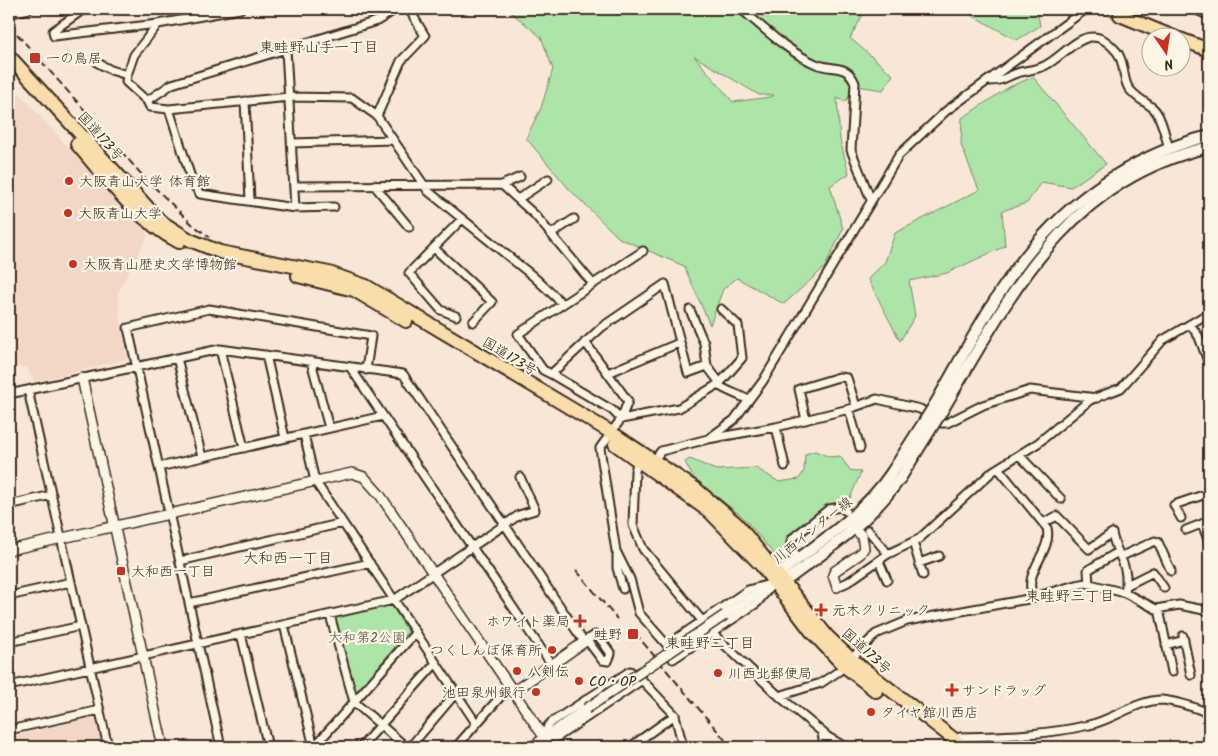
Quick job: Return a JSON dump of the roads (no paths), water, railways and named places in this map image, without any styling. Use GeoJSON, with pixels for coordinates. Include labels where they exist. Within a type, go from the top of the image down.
{"type":"FeatureCollection","features":[{"type":"Feature","properties":{"kind":"highway"},"geometry":{"type":"LineString","coordinates":[[1200,9],[1209,13]]}},
{"type":"Feature","properties":{"kind":"highway"},"geometry":{"type":"LineString","coordinates":[[1120,15],[1152,28]]}},
{"type":"Feature","properties":{"kind":"highway"},"geometry":{"type":"LineString","coordinates":[[1190,43],[1209,50]]}},
{"type":"Feature","properties":{"kind":"highway","name":"国道173号"},"geometry":{"type":"LineString","coordinates":[[9,56],[160,221],[190,240],[220,252],[329,273],[366,286],[610,436],[652,464],[710,512],[761,565],[779,579],[811,631],[847,662],[954,746]]}},
{"type":"Feature","properties":{"kind":"highway","name":"国道173号"},"geometry":{"type":"LineString","coordinates":[[9,67],[106,178],[140,214],[164,234],[200,253],[226,262],[309,278],[354,290],[610,436],[638,460],[652,464]]}},
{"type":"Feature","properties":{"kind":"main road","name":"川西インター線"},"geometry":{"type":"LineString","coordinates":[[938,408],[1001,292],[1034,245],[1080,201],[1100,186],[1151,155],[1209,136]]}},
{"type":"Feature","properties":{"kind":"main road","name":"川西インター線"},"geometry":{"type":"LineString","coordinates":[[779,579],[855,529],[887,498],[896,475],[1006,302],[1039,256],[1061,231],[1118,185],[1155,164],[1209,148]]}},
{"type":"Feature","properties":{"kind":"main road","name":"川西インター線"},"geometry":{"type":"LineString","coordinates":[[779,579],[799,558],[859,511],[896,475]]}},
{"type":"Feature","properties":{"kind":"street"},"geometry":{"type":"LineString","coordinates":[[9,14],[29,9]]}},
{"type":"Feature","properties":{"kind":"street"},"geometry":{"type":"LineString","coordinates":[[84,9],[53,31],[54,36],[158,24],[240,9]]}},
{"type":"Feature","properties":{"kind":"street"},"geometry":{"type":"LineString","coordinates":[[147,101],[172,84],[377,21],[396,9]]}},
{"type":"Feature","properties":{"kind":"street"},"geometry":{"type":"LineString","coordinates":[[377,116],[401,61],[425,36],[410,12],[420,9]]}},
{"type":"Feature","properties":{"kind":"street"},"geometry":{"type":"LineString","coordinates":[[741,9],[783,44],[806,59],[832,69],[846,70],[851,74],[854,83],[852,150],[871,200]]}},
{"type":"Feature","properties":{"kind":"street"},"geometry":{"type":"LineString","coordinates":[[708,439],[734,420],[763,381],[899,155],[946,111],[1086,9]]}},
{"type":"Feature","properties":{"kind":"street"},"geometry":{"type":"LineString","coordinates":[[158,24],[134,55],[126,82],[150,106],[169,109],[290,97],[352,98],[377,116],[423,184],[461,220],[534,277],[563,304]]}},
{"type":"Feature","properties":{"kind":"street"},"geometry":{"type":"LineString","coordinates":[[989,81],[1003,81],[1015,74],[1044,66],[1056,60],[1069,46],[1079,40],[1091,38],[1101,40],[1118,53],[1122,62],[1124,79],[1134,95],[1155,111],[1169,148]]}},
{"type":"Feature","properties":{"kind":"street"},"geometry":{"type":"LineString","coordinates":[[286,49],[295,208]]}},
{"type":"Feature","properties":{"kind":"street"},"geometry":{"type":"LineString","coordinates":[[98,62],[111,70],[127,75]]}},
{"type":"Feature","properties":{"kind":"street"},"geometry":{"type":"LineString","coordinates":[[245,101],[250,200]]}},
{"type":"Feature","properties":{"kind":"street"},"geometry":{"type":"LineString","coordinates":[[169,109],[193,184],[200,194],[295,208],[334,207]]}},
{"type":"Feature","properties":{"kind":"street"},"geometry":{"type":"LineString","coordinates":[[292,142],[393,140]]}},
{"type":"Feature","properties":{"kind":"street"},"geometry":{"type":"LineString","coordinates":[[295,186],[502,185],[520,177]]}},
{"type":"Feature","properties":{"kind":"street"},"geometry":{"type":"LineString","coordinates":[[518,199],[548,179]]}},
{"type":"Feature","properties":{"kind":"street"},"geometry":{"type":"LineString","coordinates":[[374,185],[409,227]]}},
{"type":"Feature","properties":{"kind":"street"},"geometry":{"type":"LineString","coordinates":[[502,185],[551,234],[592,284]]}},
{"type":"Feature","properties":{"kind":"street"},"geometry":{"type":"LineString","coordinates":[[551,234],[574,219]]}},
{"type":"Feature","properties":{"kind":"street"},"geometry":{"type":"LineString","coordinates":[[456,316],[441,310],[410,273],[461,220]]}},
{"type":"Feature","properties":{"kind":"street"},"geometry":{"type":"LineString","coordinates":[[434,248],[492,302],[473,322]]}},
{"type":"Feature","properties":{"kind":"street"},"geometry":{"type":"LineString","coordinates":[[621,419],[612,410],[543,370],[518,334],[643,251]]}},
{"type":"Feature","properties":{"kind":"street"},"geometry":{"type":"LineString","coordinates":[[551,374],[602,327],[665,284],[688,373],[707,366]]}},
{"type":"Feature","properties":{"kind":"street"},"geometry":{"type":"LineString","coordinates":[[221,747],[128,328],[209,309],[370,336],[366,370]]}},
{"type":"Feature","properties":{"kind":"street"},"geometry":{"type":"LineString","coordinates":[[621,419],[679,408],[719,384],[742,358],[738,325],[720,309]]}},
{"type":"Feature","properties":{"kind":"street"},"geometry":{"type":"LineString","coordinates":[[690,310],[704,343],[707,366],[719,384],[729,393],[739,395],[748,400]]}},
{"type":"Feature","properties":{"kind":"street"},"geometry":{"type":"LineString","coordinates":[[855,529],[862,536],[864,548],[860,554],[835,571],[833,575],[837,588],[888,554],[912,542],[998,468],[1038,443],[1090,400],[1121,388],[1163,340],[1209,313]]}},
{"type":"Feature","properties":{"kind":"street"},"geometry":{"type":"LineString","coordinates":[[1190,324],[1198,337],[1209,364]]}},
{"type":"Feature","properties":{"kind":"street"},"geometry":{"type":"LineString","coordinates":[[585,342],[628,401],[621,419],[600,448],[617,554],[616,568],[622,589]]}},
{"type":"Feature","properties":{"kind":"street"},"geometry":{"type":"LineString","coordinates":[[608,373],[679,343]]}},
{"type":"Feature","properties":{"kind":"street"},"geometry":{"type":"LineString","coordinates":[[220,349],[244,448]]}},
{"type":"Feature","properties":{"kind":"street"},"geometry":{"type":"LineString","coordinates":[[9,394],[220,349],[403,374],[586,641],[602,660],[608,661],[611,654],[599,637],[595,635],[586,641],[552,666],[501,696],[456,747]]}},
{"type":"Feature","properties":{"kind":"street"},"geometry":{"type":"LineString","coordinates":[[266,355],[285,438]]}},
{"type":"Feature","properties":{"kind":"street"},"geometry":{"type":"LineString","coordinates":[[177,358],[202,458]]}},
{"type":"Feature","properties":{"kind":"street"},"geometry":{"type":"LineString","coordinates":[[311,361],[329,428]]}},
{"type":"Feature","properties":{"kind":"street"},"geometry":{"type":"LineString","coordinates":[[350,367],[552,666]]}},
{"type":"Feature","properties":{"kind":"street"},"geometry":{"type":"LineString","coordinates":[[82,378],[163,747]]}},
{"type":"Feature","properties":{"kind":"street"},"geometry":{"type":"LineString","coordinates":[[806,420],[799,389],[839,378],[847,378],[860,448]]}},
{"type":"Feature","properties":{"kind":"street"},"geometry":{"type":"LineString","coordinates":[[28,390],[108,747]]}},
{"type":"Feature","properties":{"kind":"street"},"geometry":{"type":"LineString","coordinates":[[652,464],[661,451],[708,439],[776,428],[877,399],[920,409],[942,423],[947,423],[983,405],[1030,390],[1097,398]]}},
{"type":"Feature","properties":{"kind":"street"},"geometry":{"type":"LineString","coordinates":[[159,467],[383,416]]}},
{"type":"Feature","properties":{"kind":"street"},"geometry":{"type":"LineString","coordinates":[[776,428],[785,466]]}},
{"type":"Feature","properties":{"kind":"street"},"geometry":{"type":"LineString","coordinates":[[304,434],[315,481],[476,723]]}},
{"type":"Feature","properties":{"kind":"street"},"geometry":{"type":"LineString","coordinates":[[1020,455],[1061,499]]}},
{"type":"Feature","properties":{"kind":"street"},"geometry":{"type":"LineString","coordinates":[[638,460],[635,471],[633,525],[643,549],[713,634],[822,732],[846,747]]}},
{"type":"Feature","properties":{"kind":"street"},"geometry":{"type":"LineString","coordinates":[[998,468],[1047,528],[1048,539],[1030,582],[1033,597]]}},
{"type":"Feature","properties":{"kind":"street"},"geometry":{"type":"LineString","coordinates":[[9,550],[352,473],[364,477],[380,495],[435,574],[544,737],[547,747]]}},
{"type":"Feature","properties":{"kind":"street"},"geometry":{"type":"LineString","coordinates":[[9,686],[394,600],[435,574],[519,515],[535,510],[520,477]]}},
{"type":"Feature","properties":{"kind":"street"},"geometry":{"type":"LineString","coordinates":[[1181,518],[1174,505],[1209,493]]}},
{"type":"Feature","properties":{"kind":"street"},"geometry":{"type":"LineString","coordinates":[[9,505],[52,495]]}},
{"type":"Feature","properties":{"kind":"street"},"geometry":{"type":"LineString","coordinates":[[799,558],[792,549],[790,542],[829,509],[841,507],[846,511]]}},
{"type":"Feature","properties":{"kind":"street"},"geometry":{"type":"LineString","coordinates":[[1044,523],[1057,516],[1089,549],[1112,533],[1126,566],[1125,594]]}},
{"type":"Feature","properties":{"kind":"street"},"geometry":{"type":"LineString","coordinates":[[1186,530],[1209,521]]}},
{"type":"Feature","properties":{"kind":"street"},"geometry":{"type":"LineString","coordinates":[[180,561],[343,523]]}},
{"type":"Feature","properties":{"kind":"street"},"geometry":{"type":"LineString","coordinates":[[1202,524],[1209,542]]}},
{"type":"Feature","properties":{"kind":"street"},"geometry":{"type":"LineString","coordinates":[[868,530],[888,554]]}},
{"type":"Feature","properties":{"kind":"street"},"geometry":{"type":"LineString","coordinates":[[1089,584],[1088,570],[1120,554],[1155,541],[1158,542],[1171,571]]}},
{"type":"Feature","properties":{"kind":"street"},"geometry":{"type":"LineString","coordinates":[[912,542],[923,575]]}},
{"type":"Feature","properties":{"kind":"street"},"geometry":{"type":"LineString","coordinates":[[617,554],[630,579],[639,614],[667,645],[673,659],[757,603],[779,579]]}},
{"type":"Feature","properties":{"kind":"street"},"geometry":{"type":"LineString","coordinates":[[920,563],[939,556]]}},
{"type":"Feature","properties":{"kind":"street"},"geometry":{"type":"LineString","coordinates":[[879,561],[887,580]]}},
{"type":"Feature","properties":{"kind":"street"},"geometry":{"type":"LineString","coordinates":[[189,603],[370,563]]}},
{"type":"Feature","properties":{"kind":"street"},"geometry":{"type":"LineString","coordinates":[[1126,585],[1152,572],[1164,588]]}},
{"type":"Feature","properties":{"kind":"street"},"geometry":{"type":"LineString","coordinates":[[667,645],[748,590],[779,579]]}},
{"type":"Feature","properties":{"kind":"street"},"geometry":{"type":"LineString","coordinates":[[532,747],[544,737],[779,579]]}},
{"type":"Feature","properties":{"kind":"street"},"geometry":{"type":"LineString","coordinates":[[9,596],[71,582]]}},
{"type":"Feature","properties":{"kind":"street"},"geometry":{"type":"LineString","coordinates":[[780,696],[821,683],[847,662],[876,634],[907,621],[1033,597],[1072,586],[1089,584],[1125,594],[1159,609],[1180,605],[1209,611]]}},
{"type":"Feature","properties":{"kind":"street"},"geometry":{"type":"LineString","coordinates":[[1159,609],[1172,672]]}},
{"type":"Feature","properties":{"kind":"street"},"geometry":{"type":"LineString","coordinates":[[330,615],[354,702],[408,747],[456,693]]}},
{"type":"Feature","properties":{"kind":"street"},"geometry":{"type":"LineString","coordinates":[[284,625],[314,747]]}},
{"type":"Feature","properties":{"kind":"street"},"geometry":{"type":"LineString","coordinates":[[9,642],[81,626]]}},
{"type":"Feature","properties":{"kind":"street"},"geometry":{"type":"LineString","coordinates":[[314,747],[416,632]]}},
{"type":"Feature","properties":{"kind":"street"},"geometry":{"type":"LineString","coordinates":[[241,634],[268,747]]}},
{"type":"Feature","properties":{"kind":"street"},"geometry":{"type":"LineString","coordinates":[[1166,645],[1184,638],[1191,675]]}},
{"type":"Feature","properties":{"kind":"street"},"geometry":{"type":"LineString","coordinates":[[362,747],[436,663]]}},
{"type":"Feature","properties":{"kind":"street"},"geometry":{"type":"LineString","coordinates":[[544,737],[548,726],[552,722],[628,671],[642,680],[675,715],[683,747]]}},
{"type":"Feature","properties":{"kind":"street"},"geometry":{"type":"LineString","coordinates":[[544,737],[556,738],[642,680]]}},
{"type":"Feature","properties":{"kind":"street"},"geometry":{"type":"LineString","coordinates":[[954,746],[960,738],[1045,734],[1092,725],[1145,704],[1162,700],[1203,710],[1209,714]]}},
{"type":"Feature","properties":{"kind":"street"},"geometry":{"type":"LineString","coordinates":[[9,730],[100,710]]}},
{"type":"Feature","properties":{"kind":"street"},"geometry":{"type":"LineString","coordinates":[[630,747],[642,743],[675,715]]}},
{"type":"Feature","properties":{"kind":"street"},"geometry":{"type":"LineString","coordinates":[[822,732],[824,747]]}},
{"type":"Feature","properties":{"kind":"tunnel"},"geometry":{"type":"LineString","coordinates":[[1104,9],[1120,15]]}},
{"type":"Feature","properties":{"kind":"railway"},"geometry":{"type":"LineString","coordinates":[[9,25],[143,176],[192,224],[209,237]]}},
{"type":"Feature","properties":{"kind":"railway"},"geometry":{"type":"LineString","coordinates":[[576,570],[617,619]]}},
{"type":"Feature","properties":{"kind":"railway"},"geometry":{"type":"LineString","coordinates":[[635,633],[731,747]]}},
{"type":"Feature","properties":{"kind":"place","name":"一の鳥居"},"geometry":{"type":"Point","coordinates":[35,58]}},
{"type":"Feature","properties":{"kind":"place","name":"大阪青山大学 体育館"},"geometry":{"type":"Point","coordinates":[69,181]}},
{"type":"Feature","properties":{"kind":"place","name":"大阪青山大学"},"geometry":{"type":"Point","coordinates":[68,213]}},
{"type":"Feature","properties":{"kind":"place","name":"大阪青山歴史文学博物館"},"geometry":{"type":"Point","coordinates":[73,264]}},
{"type":"Feature","properties":{"kind":"place","name":"大和西一丁目"},"geometry":{"type":"Point","coordinates":[121,571]}},
{"type":"Feature","properties":{"kind":"place","name":"元木クリニック"},"geometry":{"type":"Point","coordinates":[821,610]}},
{"type":"Feature","properties":{"kind":"place","name":"ホワイト薬局"},"geometry":{"type":"Point","coordinates":[580,621]}},
{"type":"Feature","properties":{"kind":"place","name":"畦野"},"geometry":{"type":"Point","coordinates":[633,634]}},
{"type":"Feature","properties":{"kind":"place","name":"つくしんぼ保育所"},"geometry":{"type":"Point","coordinates":[552,650]}},
{"type":"Feature","properties":{"kind":"place","name":"八剣伝"},"geometry":{"type":"Point","coordinates":[517,671]}},
{"type":"Feature","properties":{"kind":"place","name":"川西北郵便局"},"geometry":{"type":"Point","coordinates":[718,673]}},
{"type":"Feature","properties":{"kind":"place","name":"CO・OP"},"geometry":{"type":"Point","coordinates":[579,681]}},
{"type":"Feature","properties":{"kind":"place","name":"サンドラッグ"},"geometry":{"type":"Point","coordinates":[952,690]}},
{"type":"Feature","properties":{"kind":"place","name":"池田泉州銀行"},"geometry":{"type":"Point","coordinates":[536,692]}},
{"type":"Feature","properties":{"kind":"place","name":"タイヤ館川西店"},"geometry":{"type":"Point","coordinates":[871,712]}},
{"type":"Feature","properties":{"kind":"district","name":"東畦野山手一丁目"},"geometry":{"type":"Point","coordinates":[319,47]}},
{"type":"Feature","properties":{"kind":"district","name":"大和西一丁目"},"geometry":{"type":"Point","coordinates":[288,558]}},
{"type":"Feature","properties":{"kind":"district","name":"東畦野三丁目"},"geometry":{"type":"Point","coordinates":[1070,596]}},
{"type":"Feature","properties":{"kind":"district","name":"東畦野二丁目"},"geometry":{"type":"Point","coordinates":[710,643]}},
{"type":"Feature","properties":{"kind":"park label","name":"大和第2公園"},"geometry":{"type":"Point","coordinates":[367,637]}}]}
